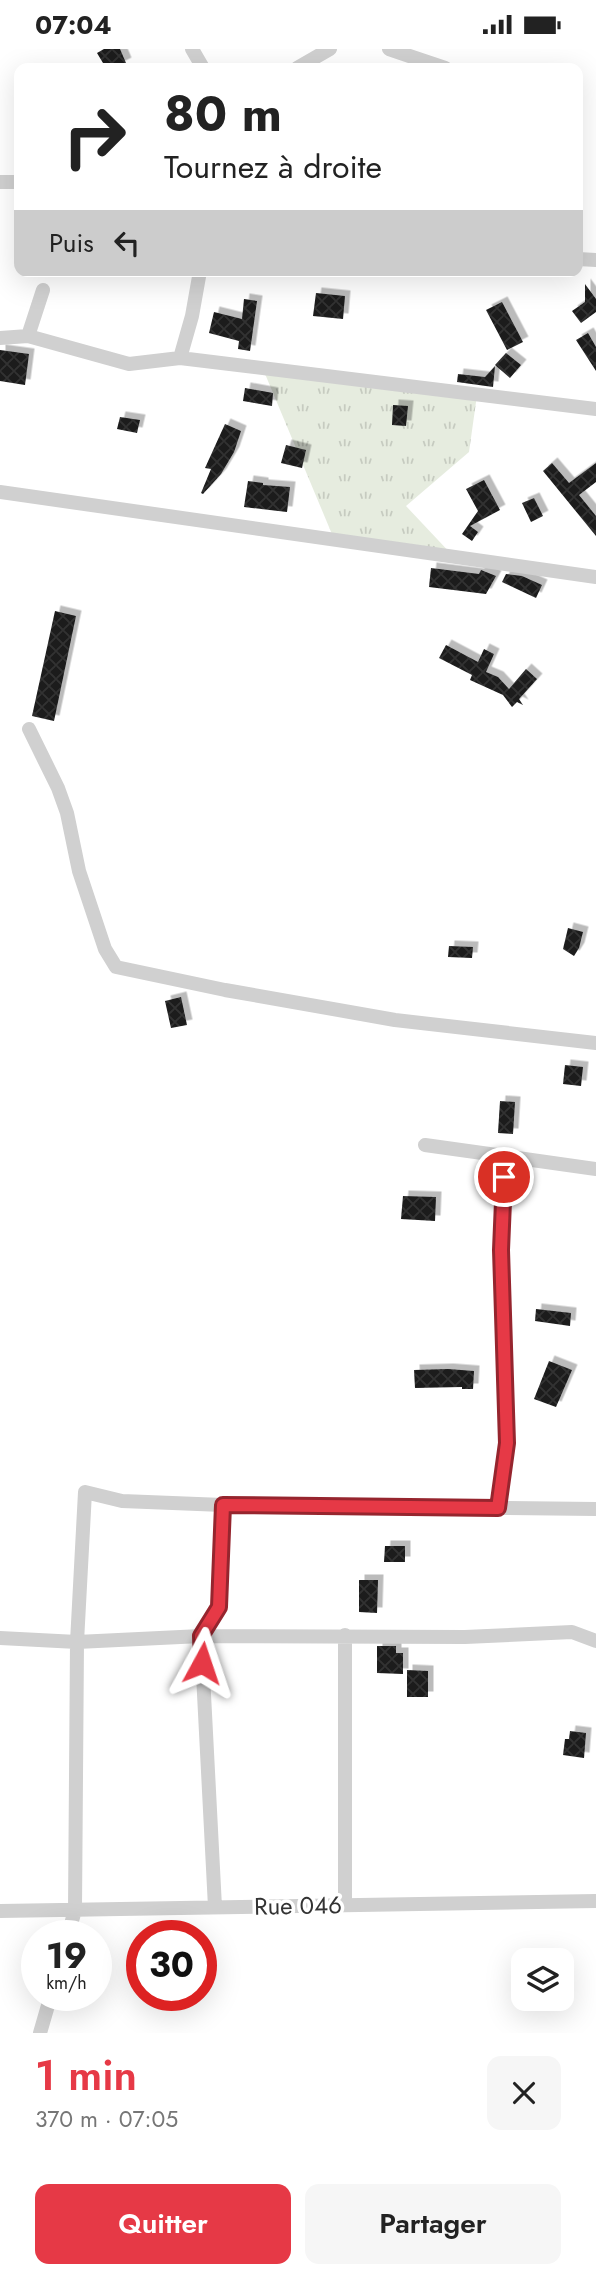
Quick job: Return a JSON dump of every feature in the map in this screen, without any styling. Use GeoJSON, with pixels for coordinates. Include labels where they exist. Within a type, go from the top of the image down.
{"type":"FeatureCollection","features":[{"type":"Feature","properties":{"kind":"street"},"geometry":{"type":"LineString","coordinates":[[306,63],[330,49]]}},
{"type":"Feature","properties":{"kind":"street"},"geometry":{"type":"LineString","coordinates":[[389,49],[430,63]]}},
{"type":"Feature","properties":{"kind":"street"},"geometry":{"type":"LineString","coordinates":[[180,358],[192,316],[199,277]]}},
{"type":"Feature","properties":{"kind":"street"},"geometry":{"type":"LineString","coordinates":[[28,336],[43,290]]}},
{"type":"Feature","properties":{"kind":"street"},"geometry":{"type":"LineString","coordinates":[[0,338],[28,336],[129,364],[180,358],[596,409]]}},
{"type":"Feature","properties":{"kind":"street"},"geometry":{"type":"LineString","coordinates":[[0,492],[596,577]]}},
{"type":"Feature","properties":{"kind":"street"},"geometry":{"type":"LineString","coordinates":[[29,729],[58,788],[79,871],[105,949],[116,967],[225,990],[395,1020],[596,1043]]}},
{"type":"Feature","properties":{"kind":"street"},"geometry":{"type":"LineString","coordinates":[[425,1145],[596,1169]]}},
{"type":"Feature","properties":{"kind":"street"},"geometry":{"type":"LineString","coordinates":[[498,1508],[507,1443],[501,1250],[506,1157]]}},
{"type":"Feature","properties":{"kind":"street"},"geometry":{"type":"LineString","coordinates":[[72,1920],[75,1910],[77,1643],[85,1492],[122,1501],[223,1505],[596,1509]]}},
{"type":"Feature","properties":{"kind":"street"},"geometry":{"type":"LineString","coordinates":[[215,1907],[201,1636],[219,1607],[223,1505]]}},
{"type":"Feature","properties":{"kind":"street"},"geometry":{"type":"LineString","coordinates":[[0,1638],[77,1643],[201,1636],[465,1637],[572,1632],[596,1640]]}},
{"type":"Feature","properties":{"kind":"street"},"geometry":{"type":"LineString","coordinates":[[345,1635],[345,1905]]}},
{"type":"Feature","properties":{"kind":"street","name":"Rue 046"},"geometry":{"type":"LineString","coordinates":[[0,1911],[596,1901]]}},
{"type":"Feature","properties":{"kind":"street"},"geometry":{"type":"LineString","coordinates":[[40,2033],[46,2011]]}},
{"type":"Feature","properties":{"kind":"green space"},"geometry":{"type":"Polygon","coordinates":[[[263,369],[477,395],[469,452],[406,506],[454,557],[334,539],[263,369]]]}},
{"type":"Feature","properties":{"kind":"building"},"geometry":{"type":"Polygon","coordinates":[[[104,49],[120,49],[126,63],[103,63],[97,53],[104,49]]]}},
{"type":"Feature","properties":{"kind":"building"},"geometry":{"type":"Polygon","coordinates":[[[585,284],[596,299],[596,312],[581,323],[572,311],[585,302],[585,284]]]}},
{"type":"Feature","properties":{"kind":"building"},"geometry":{"type":"Polygon","coordinates":[[[316,293],[345,296],[343,319],[313,316],[316,293]]]}},
{"type":"Feature","properties":{"kind":"building"},"geometry":{"type":"Polygon","coordinates":[[[244,299],[257,301],[250,351],[238,349],[239,341],[209,333],[214,312],[242,319],[244,299]]]}},
{"type":"Feature","properties":{"kind":"building"},"geometry":{"type":"Polygon","coordinates":[[[502,302],[523,342],[507,350],[486,310],[502,302]]]}},
{"type":"Feature","properties":{"kind":"building"},"geometry":{"type":"Polygon","coordinates":[[[588,333],[596,347],[596,371],[576,340],[588,333]]]}},
{"type":"Feature","properties":{"kind":"building"},"geometry":{"type":"Polygon","coordinates":[[[0,350],[29,354],[25,385],[0,381],[0,350]]]}},
{"type":"Feature","properties":{"kind":"building"},"geometry":{"type":"Polygon","coordinates":[[[506,353],[521,365],[510,378],[495,365],[506,353]]]}},
{"type":"Feature","properties":{"kind":"building"},"geometry":{"type":"Polygon","coordinates":[[[495,366],[493,387],[457,382],[458,374],[485,377],[495,366]]]}},
{"type":"Feature","properties":{"kind":"building"},"geometry":{"type":"Polygon","coordinates":[[[245,388],[273,393],[272,406],[243,401],[245,388]]]}},
{"type":"Feature","properties":{"kind":"building"},"geometry":{"type":"Polygon","coordinates":[[[393,405],[408,406],[406,426],[392,425],[393,405]]]}},
{"type":"Feature","properties":{"kind":"building"},"geometry":{"type":"Polygon","coordinates":[[[120,417],[140,420],[137,433],[117,429],[120,417]]]}},
{"type":"Feature","properties":{"kind":"building"},"geometry":{"type":"Polygon","coordinates":[[[225,424],[241,431],[234,452],[221,474],[203,494],[201,493],[211,469],[205,468],[225,424]]]}},
{"type":"Feature","properties":{"kind":"building"},"geometry":{"type":"Polygon","coordinates":[[[286,445],[306,450],[302,468],[281,463],[286,445]]]}},
{"type":"Feature","properties":{"kind":"building"},"geometry":{"type":"Polygon","coordinates":[[[552,463],[569,483],[596,463],[596,482],[579,495],[596,516],[596,536],[543,471],[552,463]]]}},
{"type":"Feature","properties":{"kind":"building"},"geometry":{"type":"Polygon","coordinates":[[[484,480],[500,510],[470,526],[478,532],[472,541],[462,534],[478,511],[466,489],[484,480]]]}},
{"type":"Feature","properties":{"kind":"building"},"geometry":{"type":"Polygon","coordinates":[[[248,481],[290,487],[287,512],[244,507],[248,481]]]}},
{"type":"Feature","properties":{"kind":"building"},"geometry":{"type":"Polygon","coordinates":[[[534,498],[543,516],[531,522],[522,503],[534,498]]]}},
{"type":"Feature","properties":{"kind":"building"},"geometry":{"type":"Polygon","coordinates":[[[431,568],[479,574],[481,570],[496,576],[486,594],[429,587],[431,568]]]}},
{"type":"Feature","properties":{"kind":"building"},"geometry":{"type":"Polygon","coordinates":[[[506,574],[522,576],[542,585],[536,598],[502,582],[506,574]]]}},
{"type":"Feature","properties":{"kind":"building"},"geometry":{"type":"Polygon","coordinates":[[[55,611],[76,616],[54,721],[32,716],[55,611]]]}},
{"type":"Feature","properties":{"kind":"building"},"geometry":{"type":"Polygon","coordinates":[[[446,645],[478,662],[484,649],[494,654],[486,672],[498,677],[509,689],[526,669],[537,679],[519,699],[523,705],[517,702],[512,707],[503,695],[470,680],[472,675],[439,658],[446,645]]]}},
{"type":"Feature","properties":{"kind":"building"},"geometry":{"type":"Polygon","coordinates":[[[568,928],[583,932],[574,956],[563,949],[568,928]]]}},
{"type":"Feature","properties":{"kind":"building"},"geometry":{"type":"Polygon","coordinates":[[[449,946],[473,947],[472,958],[448,957],[449,946]]]}},
{"type":"Feature","properties":{"kind":"building"},"geometry":{"type":"Polygon","coordinates":[[[181,997],[187,1025],[171,1028],[165,1001],[181,997]]]}},
{"type":"Feature","properties":{"kind":"building"},"geometry":{"type":"Polygon","coordinates":[[[565,1065],[583,1067],[581,1086],[563,1084],[565,1065]]]}},
{"type":"Feature","properties":{"kind":"building"},"geometry":{"type":"Polygon","coordinates":[[[500,1101],[515,1102],[513,1134],[498,1133],[500,1101]]]}},
{"type":"Feature","properties":{"kind":"building"},"geometry":{"type":"Polygon","coordinates":[[[403,1196],[436,1197],[435,1221],[401,1219],[403,1196]]]}},
{"type":"Feature","properties":{"kind":"building"},"geometry":{"type":"Polygon","coordinates":[[[536,1309],[571,1313],[570,1326],[535,1321],[536,1309]]]}},
{"type":"Feature","properties":{"kind":"building"},"geometry":{"type":"Polygon","coordinates":[[[549,1361],[572,1370],[556,1407],[534,1399],[549,1361]]]}},
{"type":"Feature","properties":{"kind":"building"},"geometry":{"type":"Polygon","coordinates":[[[414,1370],[474,1371],[473,1389],[415,1388],[414,1370]]]}},
{"type":"Feature","properties":{"kind":"building"},"geometry":{"type":"Polygon","coordinates":[[[385,1546],[405,1546],[405,1562],[384,1562],[385,1546]]]}},
{"type":"Feature","properties":{"kind":"building"},"geometry":{"type":"Polygon","coordinates":[[[359,1580],[378,1580],[377,1613],[359,1612],[359,1580]]]}},
{"type":"Feature","properties":{"kind":"building"},"geometry":{"type":"Polygon","coordinates":[[[377,1646],[396,1646],[396,1653],[403,1653],[403,1674],[377,1673],[377,1646]]]}},
{"type":"Feature","properties":{"kind":"building"},"geometry":{"type":"Polygon","coordinates":[[[407,1670],[428,1671],[428,1697],[407,1697],[407,1670]]]}},
{"type":"Feature","properties":{"kind":"building"},"geometry":{"type":"Polygon","coordinates":[[[570,1731],[586,1733],[584,1758],[563,1755],[565,1739],[569,1739],[570,1731]]]}},
{"type":"Feature","properties":{"kind":"route"},"geometry":{"type":"LineString","coordinates":[[202,1663],[201,1636],[219,1607],[223,1505],[498,1508],[507,1443],[501,1250],[504,1177]]}}]}
